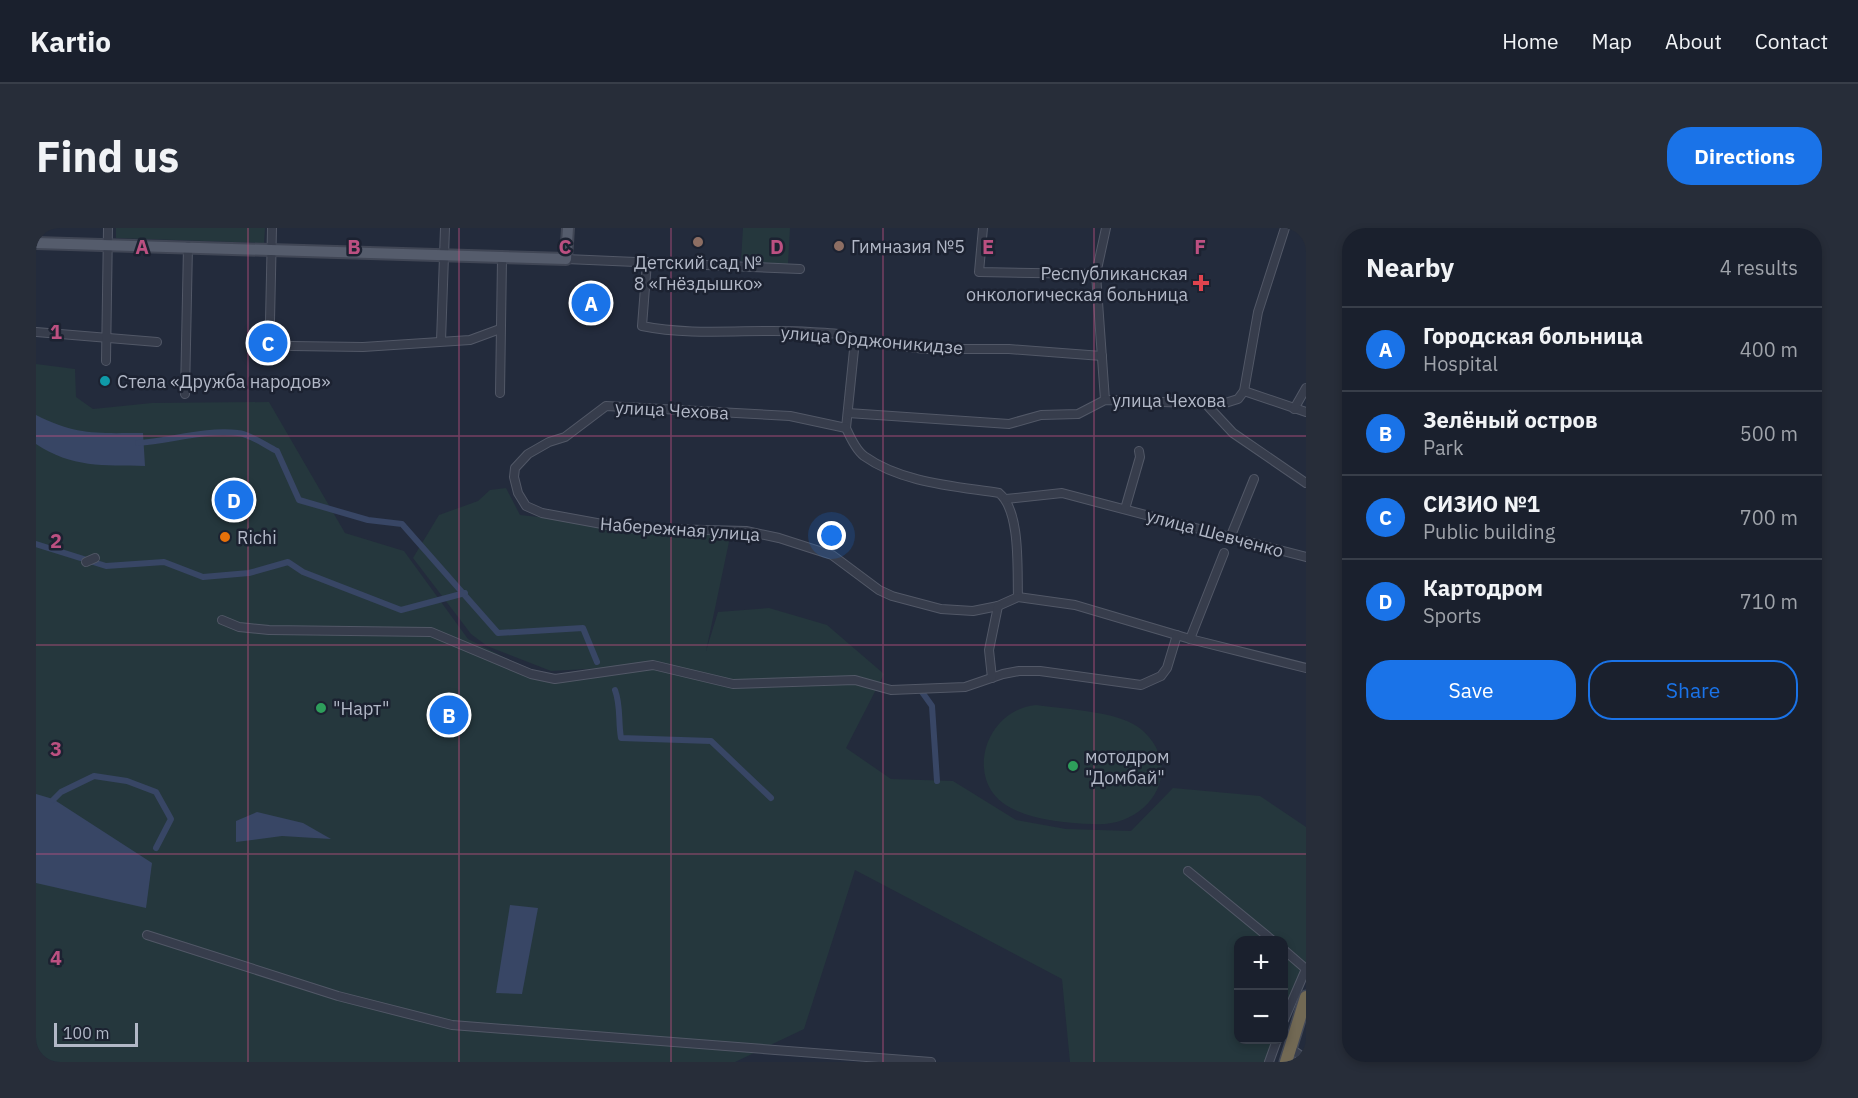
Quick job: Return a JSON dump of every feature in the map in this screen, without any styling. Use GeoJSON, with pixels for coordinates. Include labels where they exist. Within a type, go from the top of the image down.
{"type":"FeatureCollection","features":[{"type":"Feature","properties":{"kind":"highway"},"geometry":{"type":"LineString","coordinates":[[1286,1062],[1306,997]]}},
{"type":"Feature","properties":{"kind":"highway"},"geometry":{"type":"LineString","coordinates":[[1296,1058],[1306,1014]]}},
{"type":"Feature","properties":{"kind":"main road"},"geometry":{"type":"LineString","coordinates":[[36,243],[188,246],[566,260],[568,228]]}},
{"type":"Feature","properties":{"kind":"street"},"geometry":{"type":"LineString","coordinates":[[106,361],[108,228]]}},
{"type":"Feature","properties":{"kind":"street"},"geometry":{"type":"LineString","coordinates":[[270,321],[272,228]]}},
{"type":"Feature","properties":{"kind":"street"},"geometry":{"type":"LineString","coordinates":[[441,341],[445,228]]}},
{"type":"Feature","properties":{"kind":"street"},"geometry":{"type":"LineString","coordinates":[[983,228],[979,272],[1096,274]]}},
{"type":"Feature","properties":{"kind":"street"},"geometry":{"type":"LineString","coordinates":[[1105,400],[1096,274],[1106,228]]}},
{"type":"Feature","properties":{"kind":"street"},"geometry":{"type":"LineString","coordinates":[[1244,391],[1258,312],[1285,228]]}},
{"type":"Feature","properties":{"kind":"street"},"geometry":{"type":"LineString","coordinates":[[185,394],[188,246]]}},
{"type":"Feature","properties":{"kind":"street"},"geometry":{"type":"LineString","coordinates":[[500,393],[502,259]]}},
{"type":"Feature","properties":{"kind":"street"},"geometry":{"type":"LineString","coordinates":[[566,260],[800,269]]}},
{"type":"Feature","properties":{"kind":"street","name":"улица Орджоникидзе"},"geometry":{"type":"LineString","coordinates":[[647,262],[642,326],[666,331],[825,333],[846,335],[855,340],[925,349],[1009,350],[1102,356]]}},
{"type":"Feature","properties":{"kind":"street"},"geometry":{"type":"LineString","coordinates":[[291,346],[345,348],[470,340],[500,329]]}},
{"type":"Feature","properties":{"kind":"street"},"geometry":{"type":"LineString","coordinates":[[36,332],[157,342]]}},
{"type":"Feature","properties":{"kind":"street"},"geometry":{"type":"LineString","coordinates":[[855,340],[846,428],[862,455],[888,468],[936,484],[999,493],[1006,499],[1016,546],[1018,597],[1075,604],[1190,639],[1306,668]]}},
{"type":"Feature","properties":{"kind":"street"},"geometry":{"type":"LineString","coordinates":[[1294,409],[1306,388]]}},
{"type":"Feature","properties":{"kind":"street","name":"улица Чехова"},"geometry":{"type":"LineString","coordinates":[[848,413],[1009,424],[1041,415],[1078,414],[1105,400],[1230,402],[1238,399],[1244,391],[1306,412]]}},
{"type":"Feature","properties":{"kind":"street"},"geometry":{"type":"LineString","coordinates":[[1205,403],[1233,433],[1306,483]]}},
{"type":"Feature","properties":{"kind":"street","name":"улица Чехова"},"geometry":{"type":"LineString","coordinates":[[526,506],[518,493],[514,477],[515,468],[528,454],[549,442],[566,437],[606,406],[790,417],[846,428]]}},
{"type":"Feature","properties":{"kind":"street","name":"улица Шевченко"},"geometry":{"type":"LineString","coordinates":[[1125,509],[1140,457],[1139,451]]}},
{"type":"Feature","properties":{"kind":"street"},"geometry":{"type":"LineString","coordinates":[[1230,538],[1254,479]]}},
{"type":"Feature","properties":{"kind":"street","name":"улица Шевченко"},"geometry":{"type":"LineString","coordinates":[[1006,499],[1062,493],[1306,557]]}},
{"type":"Feature","properties":{"kind":"street","name":"Набережная улица"},"geometry":{"type":"LineString","coordinates":[[526,506],[542,513],[624,528],[746,531],[779,538],[832,555],[879,590],[892,596],[942,609],[973,611],[998,606],[1018,597]]}},
{"type":"Feature","properties":{"kind":"street"},"geometry":{"type":"LineString","coordinates":[[1190,639],[1224,553]]}},
{"type":"Feature","properties":{"kind":"street"},"geometry":{"type":"LineString","coordinates":[[86,562],[94,558]]}},
{"type":"Feature","properties":{"kind":"street"},"geometry":{"type":"LineString","coordinates":[[992,678],[989,650],[998,606]]}},
{"type":"Feature","properties":{"kind":"street"},"geometry":{"type":"LineString","coordinates":[[222,620],[239,627],[269,630],[431,632],[531,674],[555,679],[653,665],[733,684],[855,680],[891,690],[965,687],[1019,671],[1040,671],[1141,685],[1161,676],[1167,668],[1177,635]]}},
{"type":"Feature","properties":{"kind":"street"},"geometry":{"type":"LineString","coordinates":[[1188,871],[1267,936]]}},
{"type":"Feature","properties":{"kind":"street"},"geometry":{"type":"LineString","coordinates":[[147,934],[338,996],[452,1025],[931,1062]]}},
{"type":"Feature","properties":{"kind":"street"},"geometry":{"type":"LineString","coordinates":[[1288,953],[1306,969],[1288,1011]]}},
{"type":"Feature","properties":{"kind":"street"},"geometry":{"type":"LineString","coordinates":[[1269,1062],[1276,1044]]}},
{"type":"Feature","properties":{"kind":"shaded area"},"geometry":{"type":"Polygon","coordinates":[[[116,228],[265,228],[264,243],[116,238],[116,228]]]}},
{"type":"Feature","properties":{"kind":"shaded area"},"geometry":{"type":"Polygon","coordinates":[[[743,228],[790,228],[788,264],[741,261],[743,228]]]}},
{"type":"Feature","properties":{"kind":"shaded area"},"geometry":{"type":"Polygon","coordinates":[[[36,364],[75,369],[76,397],[93,409],[152,403],[269,402],[345,533],[404,551],[468,639],[553,682],[641,666],[551,671],[487,646],[471,634],[413,558],[439,515],[478,501],[490,490],[506,488],[520,515],[730,537],[706,651],[718,612],[769,608],[827,625],[884,674],[846,748],[891,779],[953,781],[1016,820],[1066,829],[1131,831],[1173,788],[1260,796],[1306,827],[1306,971],[1288,1018],[1288,936],[1234,936],[1234,1044],[1277,1044],[1270,1062],[1070,1062],[1062,979],[855,870],[804,1029],[735,1062],[36,1062],[36,364]]]}},
{"type":"Feature","properties":{"kind":"shaded area","name":"мотодром \"Домбай\""},"geometry":{"type":"Polygon","coordinates":[[[1036,705],[1107,715],[1133,724],[1142,730],[1155,746],[1161,762],[1161,779],[1155,794],[1144,807],[1130,817],[1112,823],[1092,824],[1051,820],[1030,815],[1011,808],[996,797],[987,782],[984,766],[986,749],[992,733],[1003,720],[1018,710],[1036,705]]]}},
{"type":"Feature","properties":{"kind":"water"},"geometry":{"type":"Polygon","coordinates":[[[36,415],[76,430],[100,433],[143,433],[145,466],[88,464],[49,452],[36,444],[36,415]]]}},
{"type":"Feature","properties":{"kind":"water"},"geometry":{"type":"Polygon","coordinates":[[[36,794],[53,799],[152,863],[146,908],[36,883],[36,794]]]}},
{"type":"Feature","properties":{"kind":"water"},"geometry":{"type":"Polygon","coordinates":[[[257,812],[303,823],[331,839],[282,836],[236,842],[236,821],[257,812]]]}},
{"type":"Feature","properties":{"kind":"water"},"geometry":{"type":"Polygon","coordinates":[[[510,905],[538,908],[522,994],[496,993],[510,905]]]}},
{"type":"Feature","properties":{"kind":"waterway"},"geometry":{"type":"LineString","coordinates":[[138,443],[226,432],[243,434],[252,438],[277,451],[299,500],[368,520],[402,524],[498,633],[583,628],[597,662]]}},
{"type":"Feature","properties":{"kind":"waterway"},"geometry":{"type":"LineString","coordinates":[[36,544],[106,566],[164,562],[203,577],[249,573],[288,562],[303,572],[401,610],[465,593]]}},
{"type":"Feature","properties":{"kind":"waterway"},"geometry":{"type":"LineString","coordinates":[[615,690],[621,738],[711,741],[771,798]]}},
{"type":"Feature","properties":{"kind":"waterway"},"geometry":{"type":"LineString","coordinates":[[922,692],[932,706],[937,781]]}},
{"type":"Feature","properties":{"kind":"waterway"},"geometry":{"type":"LineString","coordinates":[[53,800],[61,792],[94,776],[127,781],[156,792],[171,819],[156,848]]}},
{"type":"Feature","properties":{"kind":"place","name":"Детский сад № 8 «Гнёздышко»"},"geometry":{"type":"Point","coordinates":[698,242]}},
{"type":"Feature","properties":{"kind":"place","name":"Гимназия №5"},"geometry":{"type":"Point","coordinates":[839,246]}},
{"type":"Feature","properties":{"kind":"place","name":"Республиканская онкологическая больница"},"geometry":{"type":"Point","coordinates":[1201,283]}},
{"type":"Feature","properties":{"kind":"place","name":"Городская больница"},"geometry":{"type":"Point","coordinates":[591,303]}},
{"type":"Feature","properties":{"kind":"place","name":"СИЗИО №1"},"geometry":{"type":"Point","coordinates":[268,343]}},
{"type":"Feature","properties":{"kind":"place","name":"Стела «Дружба народов»"},"geometry":{"type":"Point","coordinates":[105,381]}},
{"type":"Feature","properties":{"kind":"place","name":"Картодром"},"geometry":{"type":"Point","coordinates":[234,500]}},
{"type":"Feature","properties":{"kind":"place","name":"Richi"},"geometry":{"type":"Point","coordinates":[225,537]}},
{"type":"Feature","properties":{"kind":"place","name":"\"Нарт\""},"geometry":{"type":"Point","coordinates":[321,708]}},
{"type":"Feature","properties":{"kind":"place","name":"Зелёный остров"},"geometry":{"type":"Point","coordinates":[449,715]}},
{"type":"Feature","properties":{"kind":"place","name":"мотодром \"Домбай\""},"geometry":{"type":"Point","coordinates":[1073,766]}}]}
